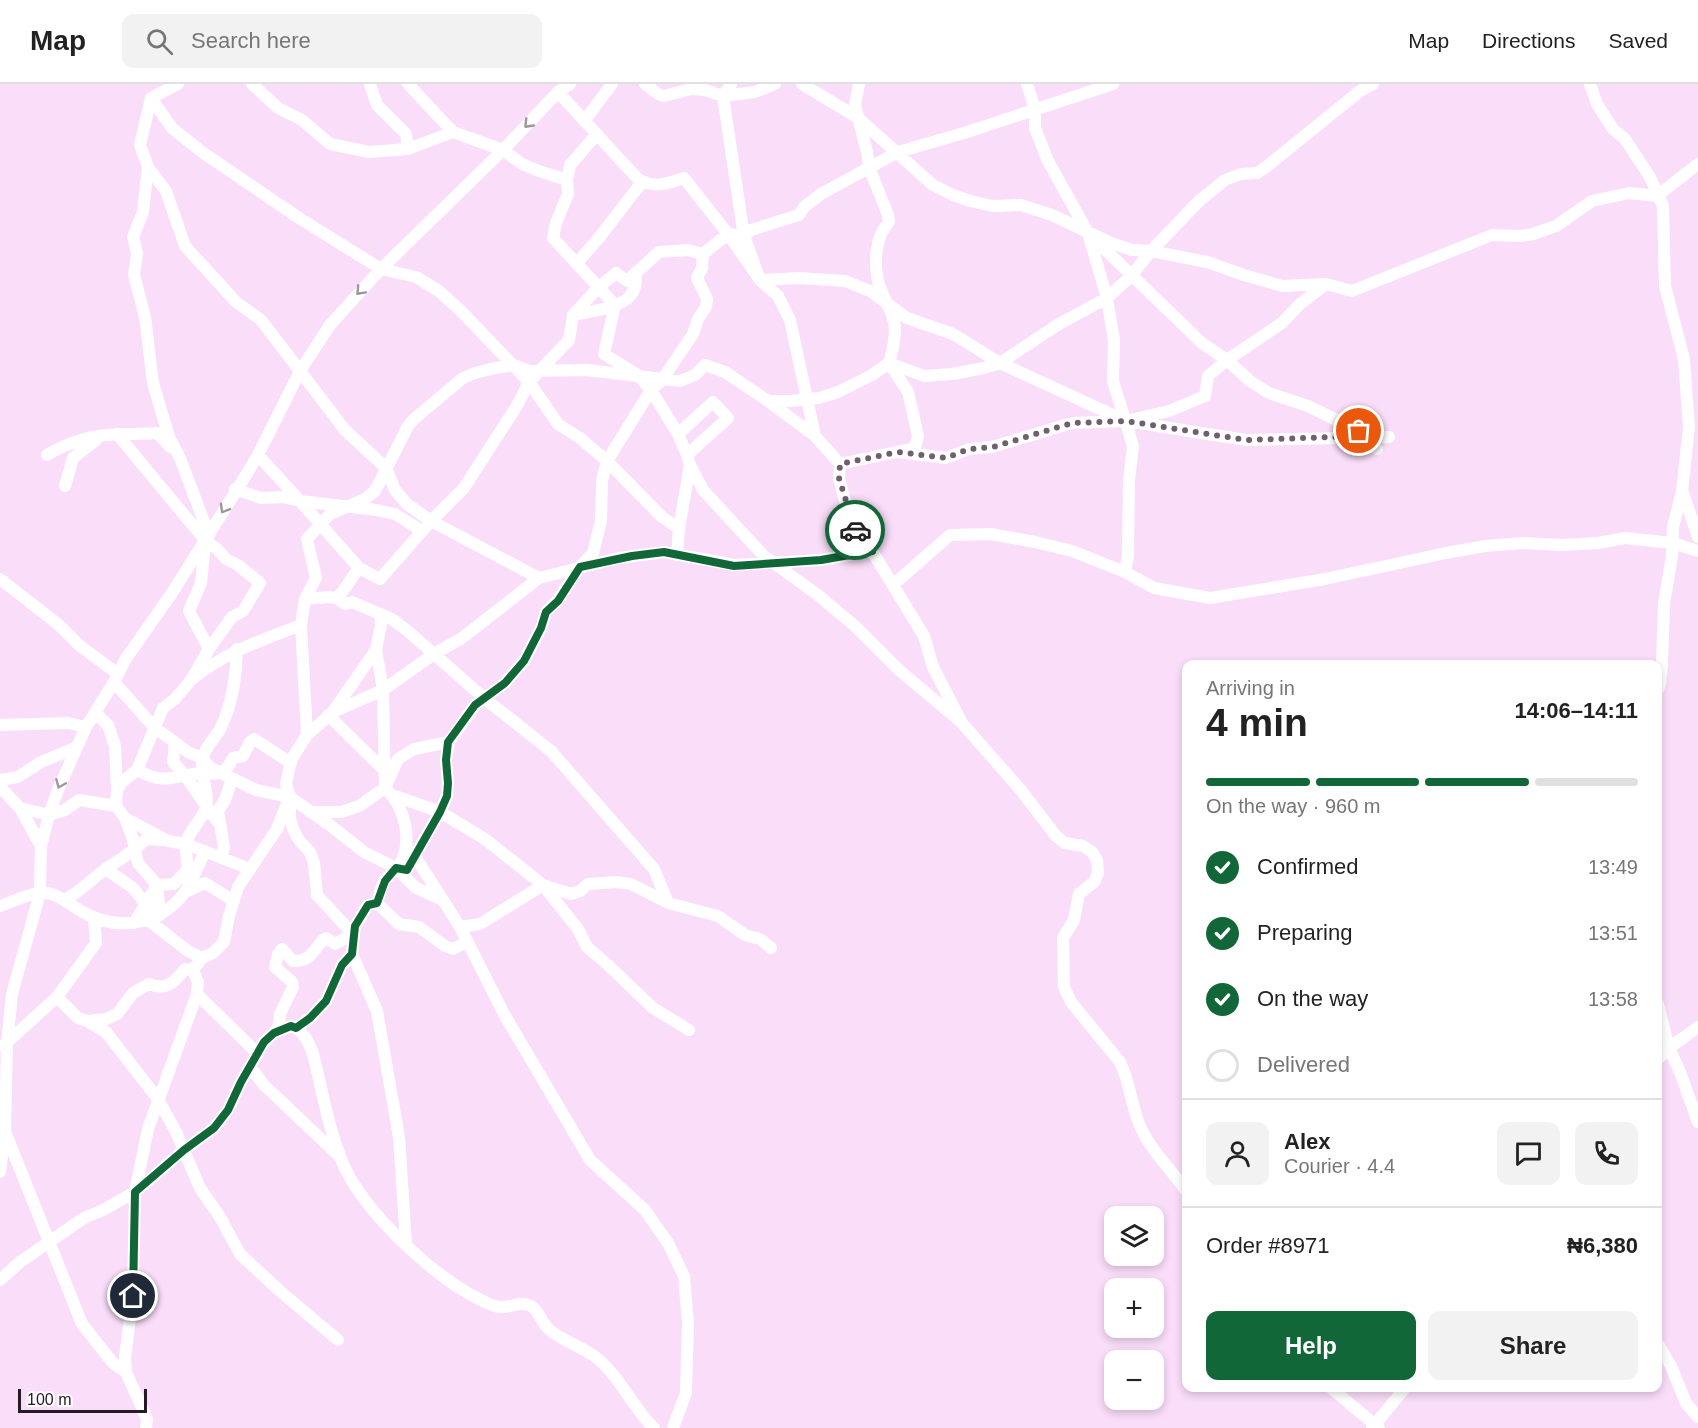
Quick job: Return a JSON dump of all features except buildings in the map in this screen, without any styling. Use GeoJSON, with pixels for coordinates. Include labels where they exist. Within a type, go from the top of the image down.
{"type":"FeatureCollection","features":[{"type":"Feature","properties":{"kind":"street"},"geometry":{"type":"LineString","coordinates":[[178,84],[152,98],[140,145],[148,166],[166,191],[185,246],[236,302],[261,320],[345,430],[386,468],[395,490],[407,504],[430,521],[539,578]]}},
{"type":"Feature","properties":{"kind":"street"},"geometry":{"type":"LineString","coordinates":[[252,84],[278,108],[302,120],[330,144],[369,152],[408,149],[453,132]]}},
{"type":"Feature","properties":{"kind":"street"},"geometry":{"type":"LineString","coordinates":[[370,84],[377,105],[406,135],[408,149]]}},
{"type":"Feature","properties":{"kind":"street"},"geometry":{"type":"LineString","coordinates":[[408,84],[453,132],[503,150],[522,164],[567,180]]}},
{"type":"Feature","properties":{"kind":"street"},"geometry":{"type":"LineString","coordinates":[[0,1173],[3,1130],[3,1046],[12,994],[40,893],[42,846],[49,815],[87,727],[125,660],[172,593],[258,455],[300,371],[330,325],[381,269],[503,150],[558,92],[570,84]]}},
{"type":"Feature","properties":{"kind":"street"},"geometry":{"type":"LineString","coordinates":[[585,120],[612,84]]}},
{"type":"Feature","properties":{"kind":"street"},"geometry":{"type":"LineString","coordinates":[[645,84],[664,96],[691,89],[705,90],[723,96],[755,92],[775,84]]}},
{"type":"Feature","properties":{"kind":"street"},"geometry":{"type":"LineString","coordinates":[[731,84],[723,96],[744,236],[760,280]]}},
{"type":"Feature","properties":{"kind":"street"},"geometry":{"type":"LineString","coordinates":[[801,84],[859,118],[933,185],[953,195],[993,206],[1021,205],[1052,215],[1088,233],[1132,250],[1151,251],[1206,262],[1282,286],[1326,284],[1352,291],[1492,234],[1521,236],[1556,226],[1592,201],[1629,194],[1657,196],[1698,164]]}},
{"type":"Feature","properties":{"kind":"street"},"geometry":{"type":"LineString","coordinates":[[840,464],[915,448],[918,436],[908,392],[889,363],[895,329],[879,281],[877,261],[878,238],[882,229],[889,222],[869,167],[855,105],[859,84]]}},
{"type":"Feature","properties":{"kind":"street"},"geometry":{"type":"LineString","coordinates":[[1027,84],[1035,110],[1035,128],[1048,161],[1088,233],[1107,298],[1114,340],[1113,381],[1133,446],[1129,480],[1128,556],[1125,572]]}},
{"type":"Feature","properties":{"kind":"street"},"geometry":{"type":"LineString","coordinates":[[0,579],[59,625],[116,678],[154,727],[175,743],[202,758],[211,768],[226,776],[244,782],[256,790],[290,797],[364,852],[396,868],[407,870],[447,796],[448,742],[475,705],[505,683],[524,661],[541,628],[546,612],[558,601],[580,567],[593,553],[601,521],[602,481],[607,461],[651,390],[662,380],[693,334],[698,319],[706,307],[706,299],[697,278],[702,268],[703,254],[728,234],[744,236],[751,230],[799,215],[804,207],[821,194],[898,152],[964,134],[1113,84]]}},
{"type":"Feature","properties":{"kind":"street"},"geometry":{"type":"LineString","coordinates":[[889,363],[924,376],[952,374],[1000,363],[1059,324],[1107,298],[1131,276],[1151,251],[1199,201],[1225,180],[1241,174],[1257,173],[1360,91],[1372,84]]}},
{"type":"Feature","properties":{"kind":"street"},"geometry":{"type":"LineString","coordinates":[[1590,84],[1597,104],[1614,129],[1625,139],[1650,177],[1663,206],[1665,286],[1684,359],[1689,427],[1682,492],[1673,527],[1673,543],[1664,604],[1662,664]]}},
{"type":"Feature","properties":{"kind":"street"},"geometry":{"type":"LineString","coordinates":[[558,92],[642,182],[661,186],[684,178],[728,234],[760,280],[778,296],[790,320],[815,436]]}},
{"type":"Feature","properties":{"kind":"street"},"geometry":{"type":"LineString","coordinates":[[152,98],[172,128],[202,152],[299,218],[381,269],[416,277],[439,291],[514,365],[529,382],[558,424],[580,438],[607,461],[661,516],[679,529]]}},
{"type":"Feature","properties":{"kind":"street"},"geometry":{"type":"LineString","coordinates":[[597,134],[570,165],[567,180],[568,194],[556,223],[553,238],[615,305]]}},
{"type":"Feature","properties":{"kind":"street"},"geometry":{"type":"LineString","coordinates":[[148,166],[143,212],[133,237],[137,253],[134,275],[145,318],[153,383],[169,437],[180,458],[207,537],[201,583],[189,611],[209,649]]}},
{"type":"Feature","properties":{"kind":"street"},"geometry":{"type":"LineString","coordinates":[[577,263],[642,182]]}},
{"type":"Feature","properties":{"kind":"street"},"geometry":{"type":"LineString","coordinates":[[1088,233],[1202,344],[1227,360],[1250,381],[1269,393],[1308,406],[1359,431],[1377,448]]}},
{"type":"Feature","properties":{"kind":"street"},"geometry":{"type":"LineString","coordinates":[[258,455],[359,568],[380,579],[430,521],[464,488],[518,404],[529,382],[569,340],[573,315],[598,288],[616,273],[627,281],[659,252],[688,250],[703,254]]}},
{"type":"Feature","properties":{"kind":"street"},"geometry":{"type":"LineString","coordinates":[[573,315],[615,305],[629,298],[635,287],[636,273]]}},
{"type":"Feature","properties":{"kind":"street"},"geometry":{"type":"LineString","coordinates":[[760,280],[799,278],[845,281],[870,291],[907,318],[953,334],[1000,363],[1126,421],[1246,440],[1389,437]]}},
{"type":"Feature","properties":{"kind":"street"},"geometry":{"type":"LineString","coordinates":[[898,452],[946,458],[969,449],[993,447],[1072,423],[1126,421],[1169,411],[1205,396],[1208,376],[1227,360],[1282,323],[1299,304],[1326,284]]}},
{"type":"Feature","properties":{"kind":"street"},"geometry":{"type":"LineString","coordinates":[[615,305],[604,354],[638,375],[651,390],[678,434],[703,490],[713,502],[764,556],[856,627],[899,670],[961,722],[1020,789],[1056,836],[1065,843],[1083,846],[1092,852],[1097,860],[1098,873],[1094,882],[1079,894],[1074,920],[1063,938],[1064,987],[1071,1002],[1120,1062],[1126,1074],[1139,1125],[1154,1151],[1182,1186]]}},
{"type":"Feature","properties":{"kind":"street"},"geometry":{"type":"LineString","coordinates":[[768,401],[808,400],[838,392],[872,375],[889,363]]}},
{"type":"Feature","properties":{"kind":"street"},"geometry":{"type":"LineString","coordinates":[[307,735],[301,625],[305,599],[316,578],[307,539],[330,514],[348,508],[375,491],[408,426],[414,419],[463,378],[475,373],[514,365],[529,371],[587,370],[680,381],[695,375],[705,365],[725,372],[815,436],[840,464],[839,478],[848,511],[860,541],[872,551],[924,636],[933,667],[961,722]]}},
{"type":"Feature","properties":{"kind":"street"},"geometry":{"type":"LineString","coordinates":[[677,555],[689,460],[728,418],[712,402],[678,434]]}},
{"type":"Feature","properties":{"kind":"street"},"geometry":{"type":"LineString","coordinates":[[47,455],[65,445],[101,436],[157,432],[180,458]]}},
{"type":"Feature","properties":{"kind":"street"},"geometry":{"type":"LineString","coordinates":[[117,434],[226,559],[238,565],[260,583],[243,611],[232,617],[209,649],[191,680],[175,699],[163,708],[137,770],[122,782],[117,790]]}},
{"type":"Feature","properties":{"kind":"street"},"geometry":{"type":"LineString","coordinates":[[64,486],[73,458],[101,436]]}},
{"type":"Feature","properties":{"kind":"street"},"geometry":{"type":"LineString","coordinates":[[235,489],[261,498],[283,497],[395,514],[422,531]]}},
{"type":"Feature","properties":{"kind":"street"},"geometry":{"type":"LineString","coordinates":[[1682,492],[1698,537]]}},
{"type":"Feature","properties":{"kind":"street"},"geometry":{"type":"LineString","coordinates":[[894,584],[950,535],[991,534],[1035,542],[1072,551],[1125,572],[1154,588],[1210,598],[1325,579],[1446,552],[1485,546],[1523,543],[1562,545],[1598,543],[1625,538],[1673,543],[1698,551]]}},
{"type":"Feature","properties":{"kind":"street"},"geometry":{"type":"LineString","coordinates":[[331,713],[382,690],[434,654],[462,638],[539,578],[580,567],[664,552],[734,566],[821,560],[872,551]]}},
{"type":"Feature","properties":{"kind":"street"},"geometry":{"type":"LineString","coordinates":[[337,598],[359,568]]}},
{"type":"Feature","properties":{"kind":"street"},"geometry":{"type":"LineString","coordinates":[[305,599],[337,598],[345,604],[352,602],[392,619],[484,698],[551,751],[654,869],[668,903]]}},
{"type":"Feature","properties":{"kind":"street"},"geometry":{"type":"LineString","coordinates":[[380,614],[381,625],[376,650],[382,690],[385,771],[390,792],[403,815],[407,843],[460,927],[504,1014],[590,1160],[645,1210],[668,1243],[684,1276],[688,1323],[686,1393],[673,1428]]}},
{"type":"Feature","properties":{"kind":"street"},"geometry":{"type":"LineString","coordinates":[[191,680],[212,663],[228,657],[237,649],[301,625]]}},
{"type":"Feature","properties":{"kind":"street"},"geometry":{"type":"LineString","coordinates":[[158,885],[174,884],[188,869],[186,844],[190,832],[206,808],[201,773],[202,758],[222,726],[232,698],[236,679],[237,649]]}},
{"type":"Feature","properties":{"kind":"street"},"geometry":{"type":"LineString","coordinates":[[353,934],[317,895],[314,863],[310,852],[293,829],[290,818],[290,797],[286,784],[291,763],[307,735],[331,713],[376,650]]}},
{"type":"Feature","properties":{"kind":"street"},"geometry":{"type":"LineString","coordinates":[[95,713],[108,725],[116,746],[116,806],[125,818],[132,836],[138,863],[158,885],[154,918]]}},
{"type":"Feature","properties":{"kind":"street"},"geometry":{"type":"LineString","coordinates":[[331,713],[385,771]]}},
{"type":"Feature","properties":{"kind":"street"},"geometry":{"type":"LineString","coordinates":[[0,724],[68,723],[87,727]]}},
{"type":"Feature","properties":{"kind":"street"},"geometry":{"type":"LineString","coordinates":[[221,858],[224,847],[218,810],[225,800],[227,769],[233,758],[243,756],[254,739],[291,763]]}},
{"type":"Feature","properties":{"kind":"street"},"geometry":{"type":"LineString","coordinates":[[42,846],[20,808],[1,787],[41,762],[75,748],[80,742]]}},
{"type":"Feature","properties":{"kind":"street"},"geometry":{"type":"LineString","coordinates":[[390,792],[398,759],[414,749],[448,742]]}},
{"type":"Feature","properties":{"kind":"street"},"geometry":{"type":"LineString","coordinates":[[175,743],[173,762],[187,776],[206,808],[219,823]]}},
{"type":"Feature","properties":{"kind":"street"},"geometry":{"type":"LineString","coordinates":[[137,770],[150,777],[167,780],[201,773],[226,776]]}},
{"type":"Feature","properties":{"kind":"street"},"geometry":{"type":"LineString","coordinates":[[309,812],[340,812],[390,792],[440,812],[485,839],[543,885],[578,929],[587,947],[653,1008],[689,1030]]}},
{"type":"Feature","properties":{"kind":"street"},"geometry":{"type":"LineString","coordinates":[[193,970],[202,958],[213,953],[224,942],[238,887],[277,829],[290,797]]}},
{"type":"Feature","properties":{"kind":"street"},"geometry":{"type":"LineString","coordinates":[[20,808],[49,815],[65,810],[79,800],[116,806]]}},
{"type":"Feature","properties":{"kind":"street"},"geometry":{"type":"LineString","coordinates":[[125,818],[168,841]]}},
{"type":"Feature","properties":{"kind":"street"},"geometry":{"type":"LineString","coordinates":[[65,900],[135,850],[146,839],[186,844],[250,869]]}},
{"type":"Feature","properties":{"kind":"street"},"geometry":{"type":"LineString","coordinates":[[377,903],[385,881],[401,863],[407,843]]}},
{"type":"Feature","properties":{"kind":"street"},"geometry":{"type":"LineString","coordinates":[[184,892],[205,851]]}},
{"type":"Feature","properties":{"kind":"street"},"geometry":{"type":"LineString","coordinates":[[396,868],[416,888],[443,900]]}},
{"type":"Feature","properties":{"kind":"street"},"geometry":{"type":"LineString","coordinates":[[106,869],[134,888],[154,918],[188,951],[202,958]]}},
{"type":"Feature","properties":{"kind":"street"},"geometry":{"type":"LineString","coordinates":[[460,927],[480,924],[543,885],[571,894],[588,885],[616,882],[631,884],[668,903],[718,916],[745,934],[760,939],[771,948]]}},
{"type":"Feature","properties":{"kind":"street"},"geometry":{"type":"LineString","coordinates":[[0,906],[40,893],[52,894],[94,918],[119,924],[154,918],[184,892],[205,883],[234,902]]}},
{"type":"Feature","properties":{"kind":"street"},"geometry":{"type":"LineString","coordinates":[[134,923],[158,885]]}},
{"type":"Feature","properties":{"kind":"street"},"geometry":{"type":"LineString","coordinates":[[377,903],[368,905],[355,926],[352,954],[377,1011],[399,1137],[406,1244]]}},
{"type":"Feature","properties":{"kind":"street"},"geometry":{"type":"LineString","coordinates":[[377,903],[399,924],[419,927],[446,946],[453,949],[467,942]]}},
{"type":"Feature","properties":{"kind":"street"},"geometry":{"type":"LineString","coordinates":[[3,1046],[57,997],[96,943],[94,918]]}},
{"type":"Feature","properties":{"kind":"street"},"geometry":{"type":"LineString","coordinates":[[0,1280],[20,1262],[84,1218],[135,1192],[214,1128],[228,1110],[264,1042],[279,1026],[280,1014],[293,987],[292,982],[275,967],[278,954],[282,949],[293,961],[303,960],[309,957],[324,939],[335,944],[353,934]]}},
{"type":"Feature","properties":{"kind":"street"},"geometry":{"type":"LineString","coordinates":[[296,1028],[310,1018],[326,1001],[342,965],[352,954]]}},
{"type":"Feature","properties":{"kind":"street"},"geometry":{"type":"LineString","coordinates":[[87,1021],[117,1014],[141,987],[149,984],[158,987],[165,986],[176,980],[184,969],[193,970]]}},
{"type":"Feature","properties":{"kind":"street"},"geometry":{"type":"LineString","coordinates":[[146,1428],[147,1419],[126,1372],[125,1357],[133,1296],[135,1192],[148,1129],[197,994],[198,982],[193,970]]}},
{"type":"Feature","properties":{"kind":"street"},"geometry":{"type":"LineString","coordinates":[[197,994],[258,1054]]}},
{"type":"Feature","properties":{"kind":"street"},"geometry":{"type":"LineString","coordinates":[[57,997],[78,1018],[106,1032],[158,1099],[201,1188],[240,1254],[338,1340]]}},
{"type":"Feature","properties":{"kind":"street"},"geometry":{"type":"LineString","coordinates":[[1662,1020],[1669,1048],[1698,1122]]}},
{"type":"Feature","properties":{"kind":"street"},"geometry":{"type":"LineString","coordinates":[[274,1033],[291,1026],[296,1028],[308,1041],[314,1054],[334,1136],[349,1175],[374,1211],[417,1256],[444,1278],[493,1306],[505,1309],[520,1303],[537,1311],[549,1330],[586,1351],[605,1366],[654,1428]]}},
{"type":"Feature","properties":{"kind":"street"},"geometry":{"type":"LineString","coordinates":[[1662,1055],[1698,1027]]}},
{"type":"Feature","properties":{"kind":"street"},"geometry":{"type":"LineString","coordinates":[[251,1068],[271,1092],[342,1158]]}},
{"type":"Feature","properties":{"kind":"street"},"geometry":{"type":"LineString","coordinates":[[0,1116],[3,1130],[82,1324],[113,1363],[126,1372]]}},
{"type":"Feature","properties":{"kind":"street"},"geometry":{"type":"LineString","coordinates":[[1662,1351],[1671,1366],[1686,1403],[1698,1418]]}},
{"type":"Feature","properties":{"kind":"street"},"geometry":{"type":"LineString","coordinates":[[1336,1392],[1375,1427],[1402,1392]]}},
{"type":"Feature","properties":{"kind":"way so far"},"geometry":{"type":"LineString","coordinates":[[855,530],[839,478],[840,464],[898,452],[946,458],[969,449],[993,447],[1072,423],[1126,421],[1246,440],[1364,436],[1359,431]]}},
{"type":"Feature","properties":{"kind":"route"},"geometry":{"type":"LineString","coordinates":[[133,1296],[135,1192],[214,1128],[228,1110],[264,1042],[274,1033],[291,1026],[296,1028],[310,1018],[326,1001],[342,965],[352,954],[353,934],[361,915],[368,905],[377,903],[385,881],[396,868],[407,870],[440,812],[447,796],[448,742],[475,705],[505,683],[524,661],[541,628],[546,612],[558,601],[580,567],[664,552],[734,566],[821,560],[872,551],[860,541],[855,530]]}}]}
